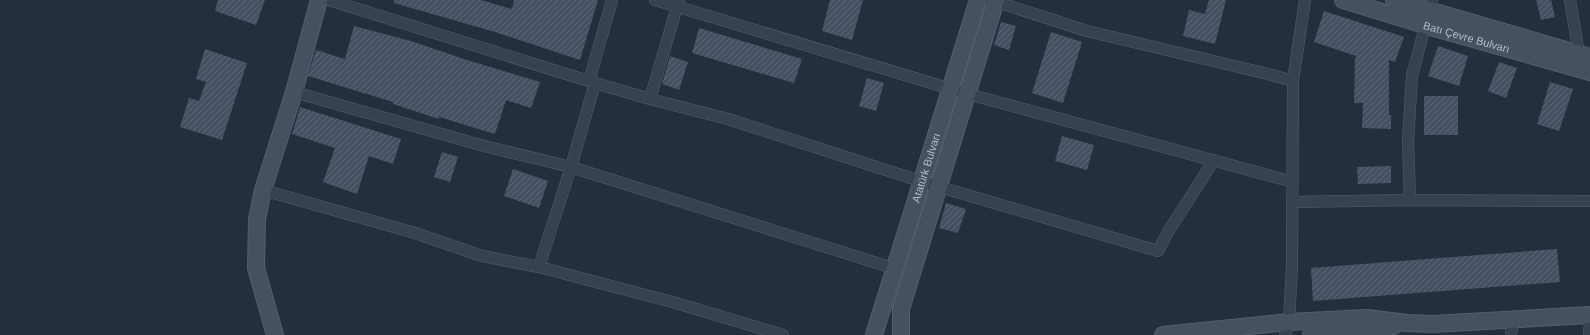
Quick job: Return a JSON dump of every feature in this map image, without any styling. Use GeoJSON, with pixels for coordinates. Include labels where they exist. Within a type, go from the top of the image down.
{"type":"FeatureCollection","features":[{"type":"Feature","properties":{"kind":"main road"},"geometry":{"type":"LineString","coordinates":[[275,335],[256,268],[257,219],[263,190],[294,92],[319,0]]}},
{"type":"Feature","properties":{"kind":"main road","name":"Atatürk Bulvarı"},"geometry":{"type":"LineString","coordinates":[[874,335],[896,269],[978,0]]}},
{"type":"Feature","properties":{"kind":"main road","name":"Batı Çevre Bulvarı"},"geometry":{"type":"LineString","coordinates":[[1343,0],[1424,25],[1590,72]]}},
{"type":"Feature","properties":{"kind":"main road","name":"Batı Çevre Bulvarı"},"geometry":{"type":"LineString","coordinates":[[1394,0],[1430,5],[1584,55]]}},
{"type":"Feature","properties":{"kind":"main road","name":"Atatürk Bulvarı"},"geometry":{"type":"LineString","coordinates":[[901,335],[901,309],[968,94],[994,1]]}},
{"type":"Feature","properties":{"kind":"main road"},"geometry":{"type":"LineString","coordinates":[[1162,335],[1287,328],[1367,318],[1433,329],[1512,328],[1590,315]]}},
{"type":"Feature","properties":{"kind":"main road"},"geometry":{"type":"LineString","coordinates":[[1311,335],[1353,334],[1408,324]]}},
{"type":"Feature","properties":{"kind":"street"},"geometry":{"type":"LineString","coordinates":[[329,0],[592,82],[728,119],[923,182],[1158,251],[1168,232],[1214,160]]}},
{"type":"Feature","properties":{"kind":"street"},"geometry":{"type":"LineString","coordinates":[[539,267],[571,167],[612,0]]}},
{"type":"Feature","properties":{"kind":"street"},"geometry":{"type":"LineString","coordinates":[[655,0],[678,3],[968,94],[1294,182]]}},
{"type":"Feature","properties":{"kind":"street"},"geometry":{"type":"LineString","coordinates":[[1287,328],[1294,182],[1293,81],[1305,0]]}},
{"type":"Feature","properties":{"kind":"street"},"geometry":{"type":"LineString","coordinates":[[1570,0],[1584,55]]}},
{"type":"Feature","properties":{"kind":"street"},"geometry":{"type":"LineString","coordinates":[[994,1],[1087,31],[1293,81]]}},
{"type":"Feature","properties":{"kind":"street"},"geometry":{"type":"LineString","coordinates":[[650,99],[678,3]]}},
{"type":"Feature","properties":{"kind":"street"},"geometry":{"type":"LineString","coordinates":[[1410,200],[1408,141],[1409,101],[1412,76],[1430,5]]}},
{"type":"Feature","properties":{"kind":"street"},"geometry":{"type":"LineString","coordinates":[[294,92],[484,146],[571,167],[896,269]]}},
{"type":"Feature","properties":{"kind":"street"},"geometry":{"type":"LineString","coordinates":[[263,190],[415,233],[482,256],[539,267],[676,303],[783,335]]}},
{"type":"Feature","properties":{"kind":"street"},"geometry":{"type":"LineString","coordinates":[[1293,202],[1410,200],[1590,201]]}},
{"type":"Feature","properties":{"kind":"street"},"geometry":{"type":"LineString","coordinates":[[1589,335],[1590,322]]}},
{"type":"Feature","properties":{"kind":"building"},"geometry":{"type":"Polygon","coordinates":[[[218,0],[265,0],[256,25],[215,11],[218,0]]]}},
{"type":"Feature","properties":{"kind":"building"},"geometry":{"type":"Polygon","coordinates":[[[394,0],[481,0],[512,9],[514,0],[598,0],[580,60],[495,32],[394,3],[394,0]]]}},
{"type":"Feature","properties":{"kind":"building"},"geometry":{"type":"Polygon","coordinates":[[[830,0],[863,0],[852,40],[822,31],[830,0]]]}},
{"type":"Feature","properties":{"kind":"building"},"geometry":{"type":"Polygon","coordinates":[[[1209,0],[1226,0],[1215,44],[1183,36],[1189,10],[1205,14],[1209,0]]]}},
{"type":"Feature","properties":{"kind":"building"},"geometry":{"type":"Polygon","coordinates":[[[1536,0],[1551,0],[1555,17],[1541,20],[1536,0]]]}},
{"type":"Feature","properties":{"kind":"building"},"geometry":{"type":"Polygon","coordinates":[[[1324,11],[1404,37],[1395,62],[1389,60],[1389,115],[1391,115],[1391,129],[1362,128],[1363,103],[1354,103],[1356,56],[1314,42],[1324,11]]]}},
{"type":"Feature","properties":{"kind":"building"},"geometry":{"type":"Polygon","coordinates":[[[1001,22],[1016,26],[1009,50],[994,45],[1001,22]]]}},
{"type":"Feature","properties":{"kind":"building"},"geometry":{"type":"Polygon","coordinates":[[[354,26],[411,41],[540,82],[531,108],[506,100],[495,134],[439,117],[439,119],[393,104],[393,102],[308,76],[316,50],[345,59],[354,26]]]}},
{"type":"Feature","properties":{"kind":"building"},"geometry":{"type":"Polygon","coordinates":[[[699,28],[802,59],[794,83],[692,53],[699,28]]]}},
{"type":"Feature","properties":{"kind":"building"},"geometry":{"type":"Polygon","coordinates":[[[1051,32],[1082,42],[1063,103],[1032,93],[1051,32]]]}},
{"type":"Feature","properties":{"kind":"building"},"geometry":{"type":"Polygon","coordinates":[[[1438,46],[1468,56],[1459,86],[1428,76],[1438,46]]]}},
{"type":"Feature","properties":{"kind":"building"},"geometry":{"type":"Polygon","coordinates":[[[205,49],[247,63],[222,140],[180,127],[189,98],[199,101],[206,82],[196,79],[205,49]]]}},
{"type":"Feature","properties":{"kind":"building"},"geometry":{"type":"Polygon","coordinates":[[[670,56],[688,62],[679,90],[662,84],[670,56]]]}},
{"type":"Feature","properties":{"kind":"building"},"geometry":{"type":"Polygon","coordinates":[[[1499,62],[1517,68],[1506,98],[1488,91],[1499,62]]]}},
{"type":"Feature","properties":{"kind":"building"},"geometry":{"type":"Polygon","coordinates":[[[867,78],[884,83],[876,111],[859,106],[867,78]]]}},
{"type":"Feature","properties":{"kind":"building"},"geometry":{"type":"Polygon","coordinates":[[[1550,82],[1573,89],[1559,131],[1537,124],[1550,82]]]}},
{"type":"Feature","properties":{"kind":"building"},"geometry":{"type":"Polygon","coordinates":[[[1424,96],[1458,96],[1458,135],[1424,135],[1424,96]]]}},
{"type":"Feature","properties":{"kind":"building"},"geometry":{"type":"Polygon","coordinates":[[[300,107],[401,139],[393,164],[369,156],[357,194],[323,182],[335,148],[292,134],[300,107]]]}},
{"type":"Feature","properties":{"kind":"building"},"geometry":{"type":"Polygon","coordinates":[[[1062,136],[1094,145],[1087,170],[1055,161],[1062,136]]]}},
{"type":"Feature","properties":{"kind":"building"},"geometry":{"type":"Polygon","coordinates":[[[442,152],[458,157],[450,182],[434,177],[442,152]]]}},
{"type":"Feature","properties":{"kind":"building"},"geometry":{"type":"Polygon","coordinates":[[[1391,166],[1391,183],[1358,184],[1357,167],[1391,166]]]}},
{"type":"Feature","properties":{"kind":"building"},"geometry":{"type":"Polygon","coordinates":[[[513,169],[548,181],[539,208],[504,196],[513,169]]]}},
{"type":"Feature","properties":{"kind":"building"},"geometry":{"type":"Polygon","coordinates":[[[946,203],[966,209],[958,233],[939,228],[946,203]]]}},
{"type":"Feature","properties":{"kind":"building"},"geometry":{"type":"Polygon","coordinates":[[[1557,249],[1560,282],[1313,301],[1311,268],[1557,249]]]}}]}
